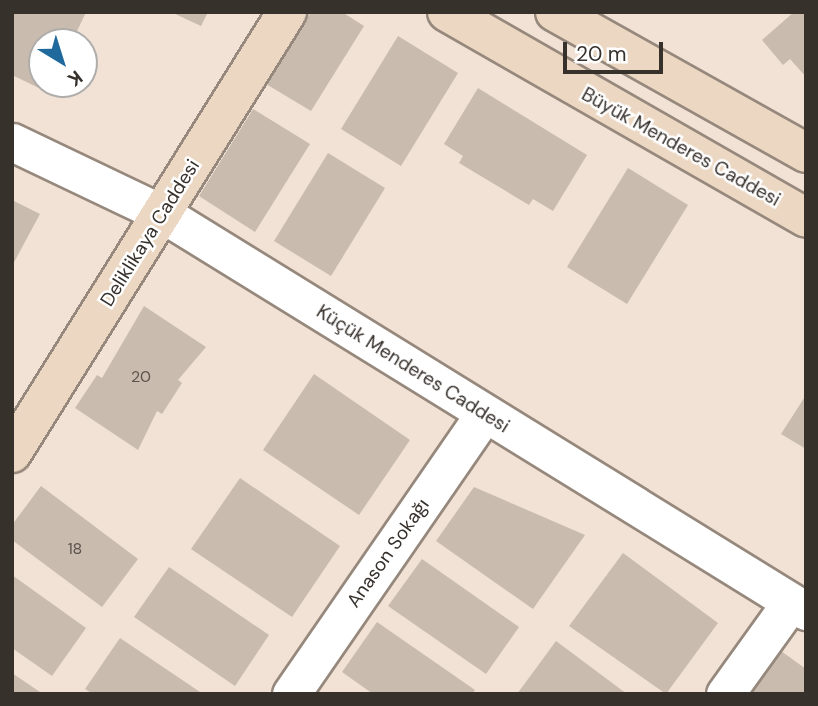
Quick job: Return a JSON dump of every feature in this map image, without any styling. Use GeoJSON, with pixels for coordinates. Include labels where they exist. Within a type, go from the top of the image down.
{"type":"FeatureCollection","features":[{"type":"Feature","properties":{"kind":"street","name":"Deliklikaya Caddesi"},"geometry":{"type":"LineString","coordinates":[[12,453],[287,12]]}},
{"type":"Feature","properties":{"kind":"street","name":"Büyük Menderes Caddesi"},"geometry":{"type":"LineString","coordinates":[[447,12],[806,218]]}},
{"type":"Feature","properties":{"kind":"street"},"geometry":{"type":"LineString","coordinates":[[555,12],[806,153]]}},
{"type":"Feature","properties":{"kind":"street","name":"Küçük Menderes Caddesi"},"geometry":{"type":"LineString","coordinates":[[12,142],[163,214],[798,606]]}},
{"type":"Feature","properties":{"kind":"street","name":"Anason Sokağı"},"geometry":{"type":"LineString","coordinates":[[291,694],[485,413]]}},
{"type":"Feature","properties":{"kind":"street"},"geometry":{"type":"LineString","coordinates":[[725,694],[798,606]]}},
{"type":"Feature","properties":{"kind":"building"},"geometry":{"type":"Polygon","coordinates":[[[12,12],[86,12],[79,28],[28,28],[28,83],[12,75],[12,12]]]}},
{"type":"Feature","properties":{"kind":"building"},"geometry":{"type":"Polygon","coordinates":[[[171,12],[208,12],[201,26],[171,12]]]}},
{"type":"Feature","properties":{"kind":"building"},"geometry":{"type":"Polygon","coordinates":[[[311,12],[342,12],[364,26],[311,111],[266,84],[311,12]]]}},
{"type":"Feature","properties":{"kind":"building"},"geometry":{"type":"Polygon","coordinates":[[[794,12],[806,12],[806,77],[790,59],[783,65],[762,40],[794,12]]]}},
{"type":"Feature","properties":{"kind":"building"},"geometry":{"type":"Polygon","coordinates":[[[398,36],[458,73],[401,166],[341,129],[398,36]]]}},
{"type":"Feature","properties":{"kind":"building"},"geometry":{"type":"Polygon","coordinates":[[[478,88],[587,155],[553,211],[533,199],[529,205],[459,163],[463,156],[444,144],[478,88]]]}},
{"type":"Feature","properties":{"kind":"building"},"geometry":{"type":"Polygon","coordinates":[[[253,109],[310,144],[255,232],[199,196],[253,109]]]}},
{"type":"Feature","properties":{"kind":"building"},"geometry":{"type":"Polygon","coordinates":[[[328,153],[385,188],[331,276],[274,241],[328,153]]]}},
{"type":"Feature","properties":{"kind":"building"},"geometry":{"type":"Polygon","coordinates":[[[628,168],[688,205],[627,304],[567,267],[628,168]]]}},
{"type":"Feature","properties":{"kind":"building"},"geometry":{"type":"Polygon","coordinates":[[[12,200],[40,214],[12,266],[12,200]]]}},
{"type":"Feature","properties":{"kind":"building"},"geometry":{"type":"Polygon","coordinates":[[[144,306],[206,347],[178,380],[182,383],[162,414],[157,411],[138,450],[75,408],[97,375],[102,378],[144,306]]]}},
{"type":"Feature","properties":{"kind":"building"},"geometry":{"type":"Polygon","coordinates":[[[314,374],[410,440],[359,515],[263,450],[314,374]]]}},
{"type":"Feature","properties":{"kind":"building"},"geometry":{"type":"Polygon","coordinates":[[[806,395],[806,449],[781,434],[806,395]]]}},
{"type":"Feature","properties":{"kind":"building"},"geometry":{"type":"Polygon","coordinates":[[[240,478],[340,546],[292,617],[191,549],[240,478]]]}},
{"type":"Feature","properties":{"kind":"building"},"geometry":{"type":"Polygon","coordinates":[[[41,486],[138,559],[102,607],[12,540],[12,525],[41,486]]]}},
{"type":"Feature","properties":{"kind":"building"},"geometry":{"type":"Polygon","coordinates":[[[474,487],[585,535],[533,609],[436,541],[474,487]]]}},
{"type":"Feature","properties":{"kind":"building"},"geometry":{"type":"Polygon","coordinates":[[[623,553],[718,623],[666,694],[569,626],[623,553]]]}},
{"type":"Feature","properties":{"kind":"building"},"geometry":{"type":"Polygon","coordinates":[[[422,559],[519,627],[486,674],[388,606],[422,559]]]}},
{"type":"Feature","properties":{"kind":"building"},"geometry":{"type":"Polygon","coordinates":[[[169,567],[269,635],[235,686],[134,617],[169,567]]]}},
{"type":"Feature","properties":{"kind":"building"},"geometry":{"type":"Polygon","coordinates":[[[12,575],[86,628],[52,676],[12,648],[12,575]]]}},
{"type":"Feature","properties":{"kind":"building"},"geometry":{"type":"Polygon","coordinates":[[[377,622],[475,690],[472,694],[373,694],[342,672],[377,622]]]}},
{"type":"Feature","properties":{"kind":"building"},"geometry":{"type":"Polygon","coordinates":[[[120,638],[203,694],[93,694],[85,689],[120,638]]]}},
{"type":"Feature","properties":{"kind":"building"},"geometry":{"type":"Polygon","coordinates":[[[556,641],[627,694],[517,694],[556,641]]]}},
{"type":"Feature","properties":{"kind":"building"},"geometry":{"type":"Polygon","coordinates":[[[781,651],[806,669],[806,694],[751,694],[781,651]]]}},
{"type":"Feature","properties":{"kind":"building"},"geometry":{"type":"Polygon","coordinates":[[[12,673],[40,692],[39,694],[12,694],[12,673]]]}}]}
